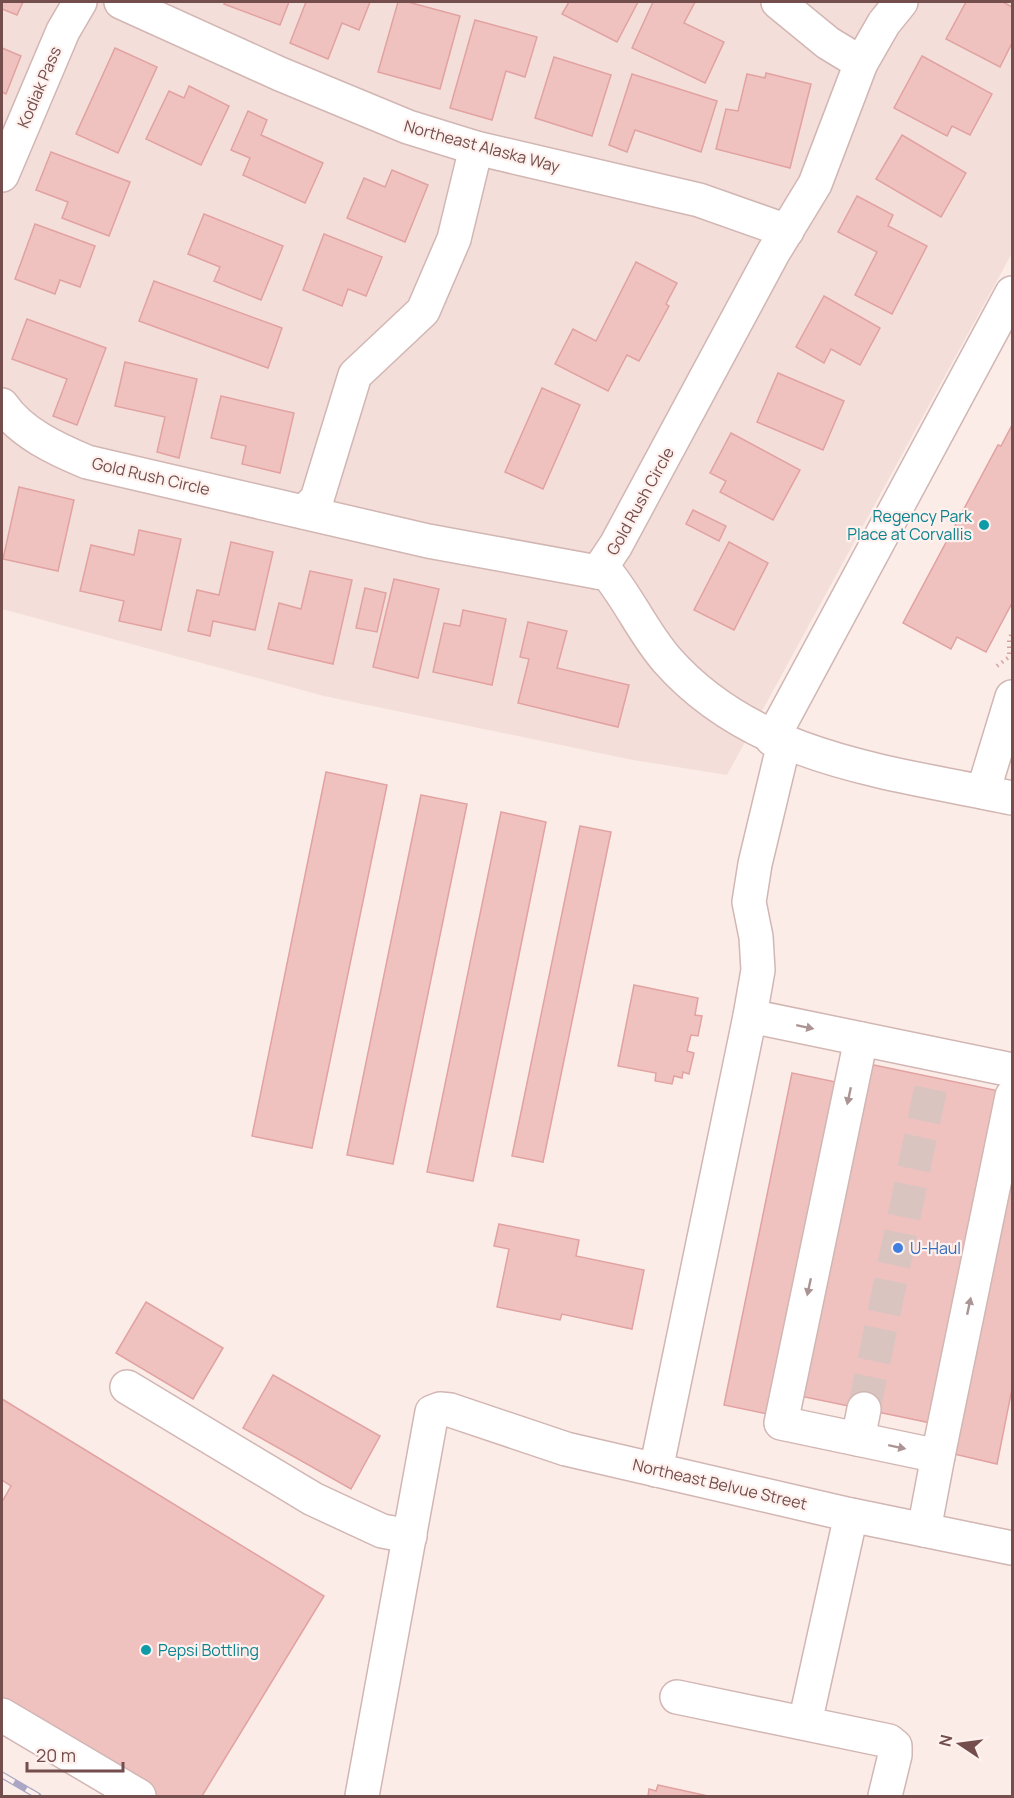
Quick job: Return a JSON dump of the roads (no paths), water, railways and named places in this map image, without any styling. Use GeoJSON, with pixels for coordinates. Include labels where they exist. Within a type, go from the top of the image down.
{"type":"FeatureCollection","features":[{"type":"Feature","properties":{"kind":"street","name":"Kodiak Pass"},"geometry":{"type":"LineString","coordinates":[[2,175],[63,31],[80,2]]}},
{"type":"Feature","properties":{"kind":"street","name":"Northeast Alaska Way"},"geometry":{"type":"LineString","coordinates":[[121,2],[301,83],[408,127],[476,148],[699,200],[787,231]]}},
{"type":"Feature","properties":{"kind":"street"},"geometry":{"type":"LineString","coordinates":[[778,2],[828,43],[861,63]]}},
{"type":"Feature","properties":{"kind":"street","name":"Gold Rush Circle"},"geometry":{"type":"LineString","coordinates":[[2,405],[31,433],[87,462],[428,541],[598,572],[616,545],[787,231],[815,184],[861,63],[884,23],[901,2]]}},
{"type":"Feature","properties":{"kind":"street"},"geometry":{"type":"LineString","coordinates":[[304,512],[317,500],[355,375],[423,311],[454,239],[476,148]]}},
{"type":"Feature","properties":{"kind":"street"},"geometry":{"type":"LineString","coordinates":[[657,1470],[758,970],[756,937],[749,902],[754,864],[778,741],[1012,293]]}},
{"type":"Feature","properties":{"kind":"street"},"geometry":{"type":"LineString","coordinates":[[598,572],[608,574],[620,588],[666,659],[705,698],[737,720],[778,741],[809,753],[998,795],[1012,697]]}},
{"type":"Feature","properties":{"kind":"street"},"geometry":{"type":"LineString","coordinates":[[750,1016],[861,1039],[936,1066],[1012,1070]]}},
{"type":"Feature","properties":{"kind":"street"},"geometry":{"type":"LineString","coordinates":[[861,1039],[781,1423],[861,1424],[938,1456]]}},
{"type":"Feature","properties":{"kind":"street"},"geometry":{"type":"LineString","coordinates":[[924,1530],[1012,1096]]}},
{"type":"Feature","properties":{"kind":"street"},"geometry":{"type":"LineString","coordinates":[[127,1387],[313,1499],[382,1531],[410,1536],[362,1797]]}},
{"type":"Feature","properties":{"kind":"street","name":"Northeast Belvue Street"},"geometry":{"type":"LineString","coordinates":[[410,1536],[432,1412],[440,1409],[450,1410],[566,1449],[850,1515],[1012,1548]]}},
{"type":"Feature","properties":{"kind":"street"},"geometry":{"type":"LineString","coordinates":[[805,1724],[850,1515]]}},
{"type":"Feature","properties":{"kind":"street"},"geometry":{"type":"LineString","coordinates":[[677,1697],[889,1741],[895,1746],[896,1755],[885,1797]]}},
{"type":"Feature","properties":{"kind":"street"},"geometry":{"type":"LineString","coordinates":[[2,1715],[139,1797]]}},
{"type":"Feature","properties":{"kind":"tunnel"},"geometry":{"type":"LineString","coordinates":[[864,1409],[933,1077]]}},
{"type":"Feature","properties":{"kind":"railway"},"geometry":{"type":"LineString","coordinates":[[2,1775],[38,1796]]}},
{"type":"Feature","properties":{"kind":"place","name":"Regency Park Place at Corvallis"},"geometry":{"type":"Point","coordinates":[984,525]}},
{"type":"Feature","properties":{"kind":"place","name":"U-Haul"},"geometry":{"type":"Point","coordinates":[898,1248]}},
{"type":"Feature","properties":{"kind":"place","name":"Pepsi Bottling"},"geometry":{"type":"Point","coordinates":[146,1650]}}]}
